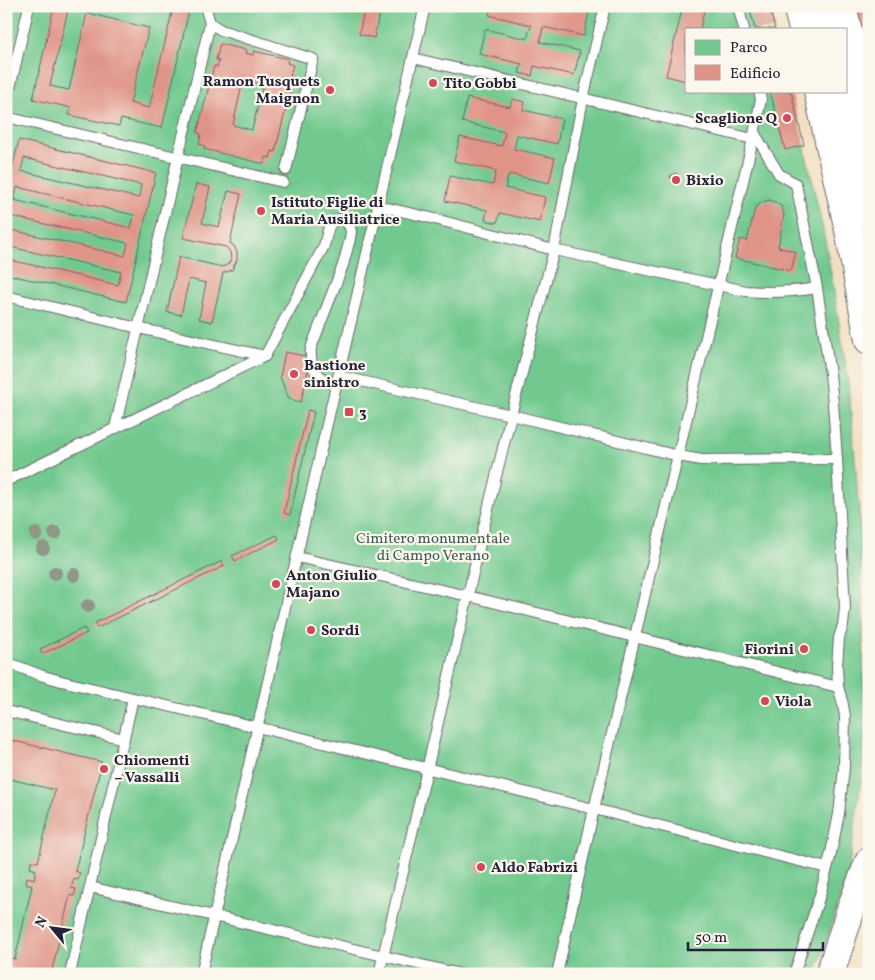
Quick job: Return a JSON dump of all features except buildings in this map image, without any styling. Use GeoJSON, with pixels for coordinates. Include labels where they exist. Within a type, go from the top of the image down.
{"type":"FeatureCollection","features":[{"type":"Feature","properties":{"kind":"highway"},"geometry":{"type":"LineString","coordinates":[[797,6],[803,28]]}},
{"type":"Feature","properties":{"kind":"highway"},"geometry":{"type":"LineString","coordinates":[[821,6],[826,28]]}},
{"type":"Feature","properties":{"kind":"highway"},"geometry":{"type":"LineString","coordinates":[[842,6],[847,28]]}},
{"type":"Feature","properties":{"kind":"highway"},"geometry":{"type":"LineString","coordinates":[[848,31],[869,118]]}},
{"type":"Feature","properties":{"kind":"highway"},"geometry":{"type":"LineString","coordinates":[[818,92],[850,235],[869,340]]}},
{"type":"Feature","properties":{"kind":"highway"},"geometry":{"type":"LineString","coordinates":[[841,92],[869,216]]}},
{"type":"Feature","properties":{"kind":"highway"},"geometry":{"type":"LineString","coordinates":[[830,974],[852,906],[869,862]]}},
{"type":"Feature","properties":{"kind":"highway"},"geometry":{"type":"LineString","coordinates":[[850,974],[869,877]]}},
{"type":"Feature","properties":{"kind":"lane"},"geometry":{"type":"LineString","coordinates":[[6,105],[29,6]]}},
{"type":"Feature","properties":{"kind":"lane"},"geometry":{"type":"LineString","coordinates":[[115,428],[210,24],[207,13],[208,6]]}},
{"type":"Feature","properties":{"kind":"lane"},"geometry":{"type":"LineString","coordinates":[[200,974],[425,6]]}},
{"type":"Feature","properties":{"kind":"lane"},"geometry":{"type":"LineString","coordinates":[[380,974],[511,415],[554,250],[583,100],[605,6]]}},
{"type":"Feature","properties":{"kind":"lane"},"geometry":{"type":"LineString","coordinates":[[738,6],[744,28]]}},
{"type":"Feature","properties":{"kind":"lane"},"geometry":{"type":"LineString","coordinates":[[210,24],[221,30],[313,59],[286,170]]}},
{"type":"Feature","properties":{"kind":"lane"},"geometry":{"type":"LineString","coordinates":[[413,58],[583,100],[754,136],[779,174],[796,184],[817,288],[830,374],[837,459],[845,608],[843,626],[839,638],[837,666],[838,688],[845,716],[844,768],[839,814],[820,895],[794,974]]}},
{"type":"Feature","properties":{"kind":"lane"},"geometry":{"type":"LineString","coordinates":[[557,974],[594,809],[754,136],[761,99],[760,92]]}},
{"type":"Feature","properties":{"kind":"lane"},"geometry":{"type":"LineString","coordinates":[[6,117],[283,182]]}},
{"type":"Feature","properties":{"kind":"lane"},"geometry":{"type":"LineString","coordinates":[[379,206],[554,250],[746,291],[773,293],[796,292],[817,288]]}},
{"type":"Feature","properties":{"kind":"lane"},"geometry":{"type":"LineString","coordinates":[[6,481],[265,356],[324,246],[329,226],[339,219],[342,219],[349,225],[351,231],[350,239],[343,265],[311,348],[310,358],[315,370],[322,378],[511,415],[702,460],[837,459]]}},
{"type":"Feature","properties":{"kind":"lane"},"geometry":{"type":"LineString","coordinates":[[6,296],[265,356]]}},
{"type":"Feature","properties":{"kind":"lane"},"geometry":{"type":"LineString","coordinates":[[297,557],[468,596],[838,688]]}},
{"type":"Feature","properties":{"kind":"lane"},"geometry":{"type":"LineString","coordinates":[[6,662],[46,677],[594,809],[827,868]]}},
{"type":"Feature","properties":{"kind":"lane"},"geometry":{"type":"LineString","coordinates":[[70,974],[133,698]]}},
{"type":"Feature","properties":{"kind":"lane"},"geometry":{"type":"LineString","coordinates":[[6,711],[124,739]]}},
{"type":"Feature","properties":{"kind":"lane"},"geometry":{"type":"LineString","coordinates":[[90,887],[460,974]]}},
{"type":"Feature","properties":{"kind":"green space","name":"Cimitero monumentale di Campo Verano"},"geometry":{"type":"Polygon","coordinates":[[[6,6],[769,6],[775,28],[685,28],[685,92],[790,92],[823,230],[847,374],[859,511],[865,731],[861,781],[848,873],[816,974],[6,974],[6,6]]]}},
{"type":"Feature","properties":{"kind":"place","name":"Tito Gobbi"},"geometry":{"type":"Point","coordinates":[433,83]}},
{"type":"Feature","properties":{"kind":"place","name":"Ramon Tusquets Maignon"},"geometry":{"type":"Point","coordinates":[330,90]}},
{"type":"Feature","properties":{"kind":"place","name":"Scaglione Q"},"geometry":{"type":"Point","coordinates":[787,118]}},
{"type":"Feature","properties":{"kind":"place","name":"Bixio"},"geometry":{"type":"Point","coordinates":[676,180]}},
{"type":"Feature","properties":{"kind":"place","name":"Istituto Figlie di Maria Ausiliatrice"},"geometry":{"type":"Point","coordinates":[261,211]}},
{"type":"Feature","properties":{"kind":"place","name":"Bastione sinistro"},"geometry":{"type":"Point","coordinates":[294,374]}},
{"type":"Feature","properties":{"kind":"place","name":"3"},"geometry":{"type":"Point","coordinates":[349,412]}},
{"type":"Feature","properties":{"kind":"place","name":"Anton Giulio Majano"},"geometry":{"type":"Point","coordinates":[276,584]}},
{"type":"Feature","properties":{"kind":"place","name":"Sordi"},"geometry":{"type":"Point","coordinates":[311,630]}},
{"type":"Feature","properties":{"kind":"place","name":"Fiorini"},"geometry":{"type":"Point","coordinates":[804,649]}},
{"type":"Feature","properties":{"kind":"place","name":"Viola"},"geometry":{"type":"Point","coordinates":[765,701]}},
{"type":"Feature","properties":{"kind":"place","name":"Chiomenti – Vassalli"},"geometry":{"type":"Point","coordinates":[104,769]}},
{"type":"Feature","properties":{"kind":"place","name":"Aldo Fabrizi"},"geometry":{"type":"Point","coordinates":[481,867]}}]}
